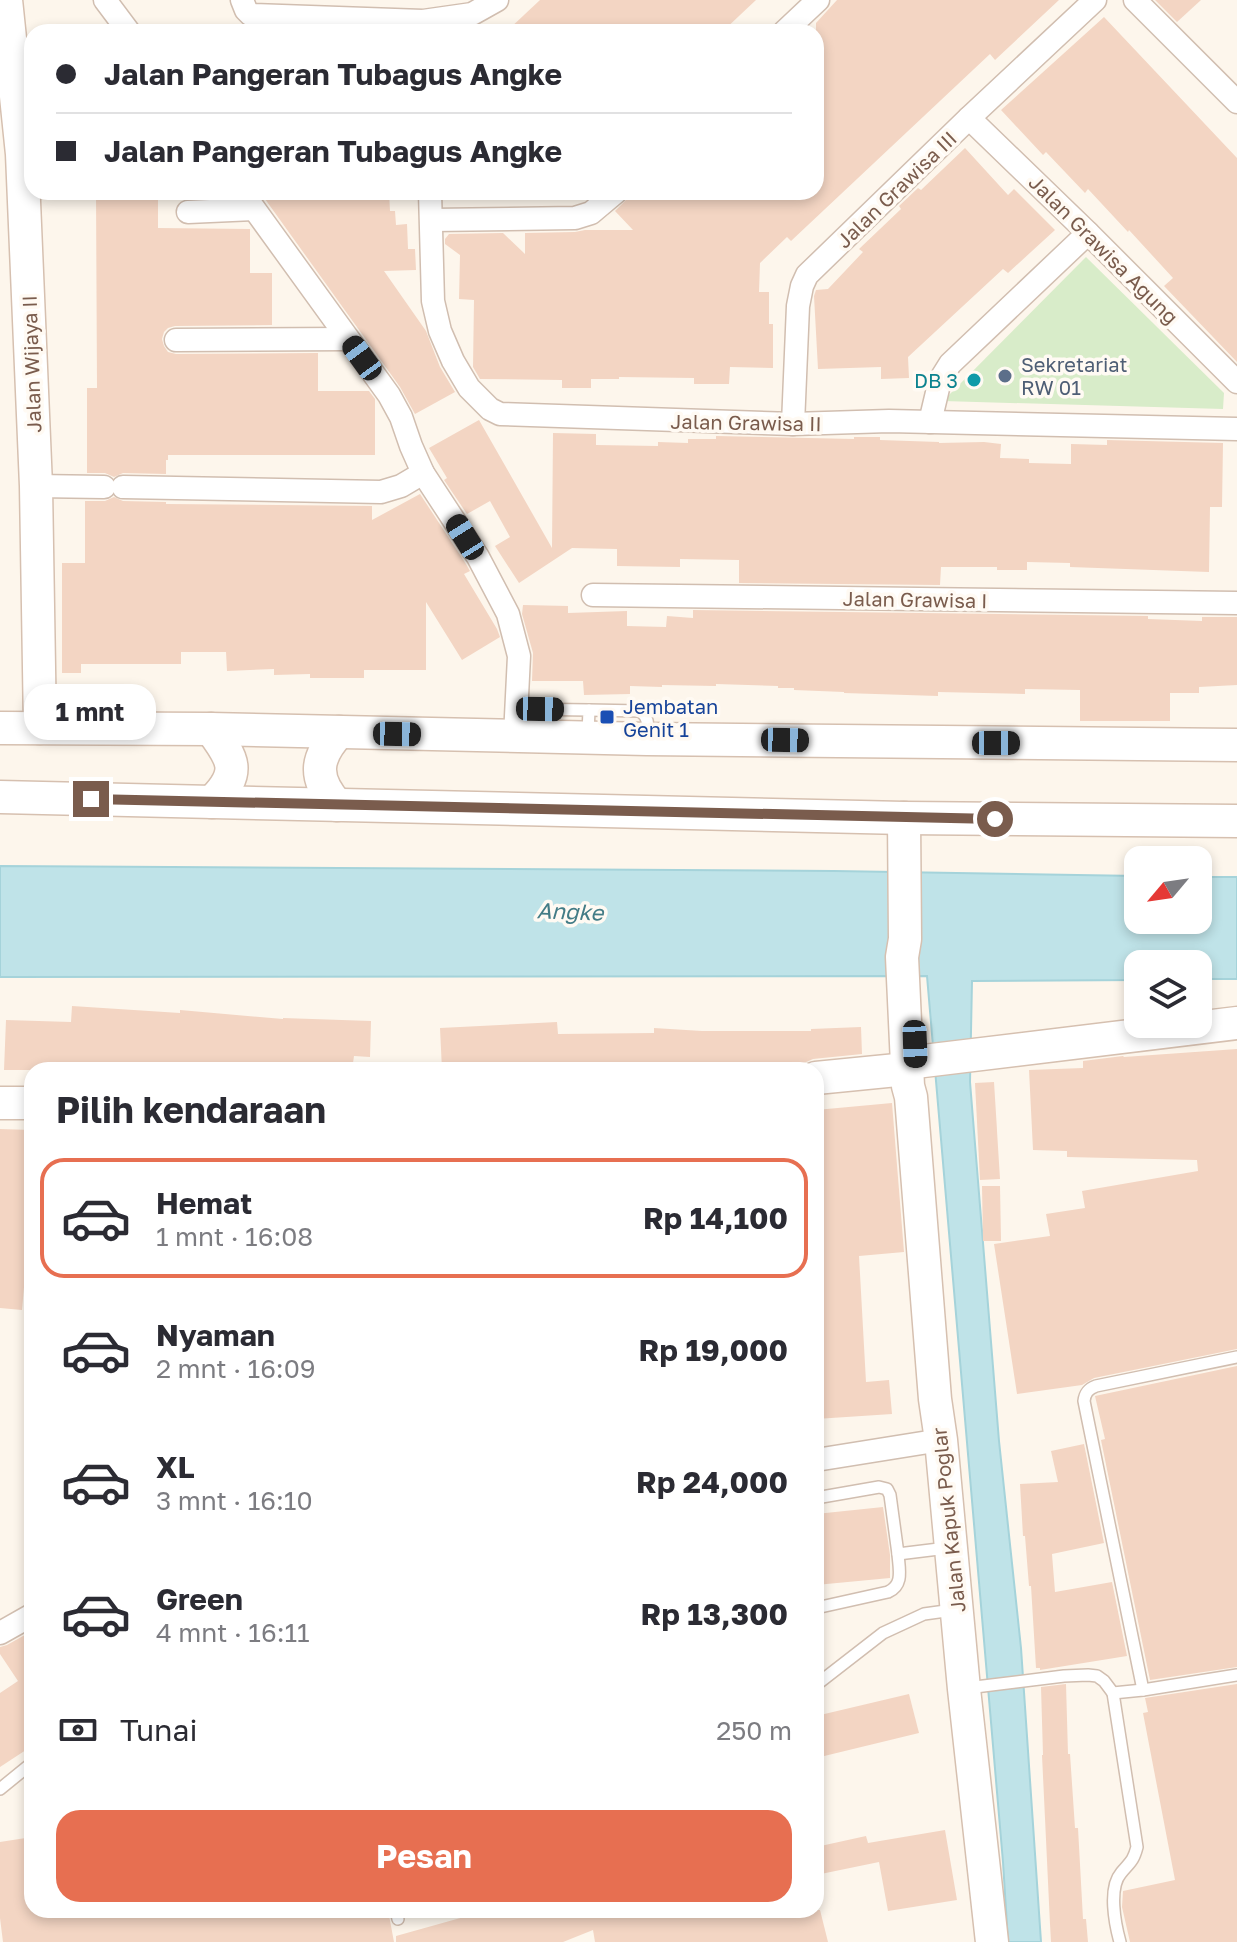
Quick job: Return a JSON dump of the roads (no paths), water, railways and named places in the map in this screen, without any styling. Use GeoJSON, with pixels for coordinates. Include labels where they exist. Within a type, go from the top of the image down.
{"type":"FeatureCollection","features":[{"type":"Feature","properties":{"kind":"main road","name":"Jalan Wijaya II"},"geometry":{"type":"LineString","coordinates":[[6,0],[22,154],[36,486],[40,728]]}},
{"type":"Feature","properties":{"kind":"main road"},"geometry":{"type":"LineString","coordinates":[[0,728],[339,732],[516,723],[588,724],[647,739],[1237,745]]}},
{"type":"Feature","properties":{"kind":"main road"},"geometry":{"type":"LineString","coordinates":[[211,729],[229,755],[232,768],[224,789],[212,802]]}},
{"type":"Feature","properties":{"kind":"main road"},"geometry":{"type":"LineString","coordinates":[[337,805],[325,792],[320,766],[323,753],[339,732]]}},
{"type":"Feature","properties":{"kind":"main road"},"geometry":{"type":"LineString","coordinates":[[0,797],[337,805],[904,829],[1237,821]]}},
{"type":"Feature","properties":{"kind":"main road","name":"Jalan Kapuk Poglar"},"geometry":{"type":"LineString","coordinates":[[904,829],[905,939],[902,957],[935,1399],[956,1609],[973,1688],[992,1942]]}},
{"type":"Feature","properties":{"kind":"main road"},"geometry":{"type":"LineString","coordinates":[[824,1077],[1237,1023]]}},
{"type":"Feature","properties":{"kind":"main road"},"geometry":{"type":"LineString","coordinates":[[0,1103],[24,1103]]}},
{"type":"Feature","properties":{"kind":"street"},"geometry":{"type":"LineString","coordinates":[[105,0],[123,24]]}},
{"type":"Feature","properties":{"kind":"street"},"geometry":{"type":"LineString","coordinates":[[242,0],[251,15],[392,24]]}},
{"type":"Feature","properties":{"kind":"street"},"geometry":{"type":"LineString","coordinates":[[431,24],[472,14],[497,0]]}},
{"type":"Feature","properties":{"kind":"street"},"geometry":{"type":"LineString","coordinates":[[792,24],[818,0]]}},
{"type":"Feature","properties":{"kind":"street","name":"Jalan Grawisa III"},"geometry":{"type":"LineString","coordinates":[[793,424],[798,306],[807,275],[1095,0]]}},
{"type":"Feature","properties":{"kind":"street"},"geometry":{"type":"LineString","coordinates":[[1135,0],[1237,102]]}},
{"type":"Feature","properties":{"kind":"street","name":"Jalan Grawisa Agung"},"geometry":{"type":"LineString","coordinates":[[969,118],[1237,382]]}},
{"type":"Feature","properties":{"kind":"street","name":"Jalan Grawisa II"},"geometry":{"type":"LineString","coordinates":[[431,200],[433,301],[440,331],[469,388],[490,409],[500,414],[793,424],[930,422],[1237,429]]}},
{"type":"Feature","properties":{"kind":"street"},"geometry":{"type":"LineString","coordinates":[[432,220],[575,218],[591,213],[606,200]]}},
{"type":"Feature","properties":{"kind":"street"},"geometry":{"type":"LineString","coordinates":[[188,212],[248,201],[389,395],[423,473],[478,557],[508,614],[519,656],[516,723]]}},
{"type":"Feature","properties":{"kind":"street"},"geometry":{"type":"LineString","coordinates":[[930,422],[940,380],[950,364],[1088,233]]}},
{"type":"Feature","properties":{"kind":"street"},"geometry":{"type":"LineString","coordinates":[[176,340],[348,339]]}},
{"type":"Feature","properties":{"kind":"street"},"geometry":{"type":"LineString","coordinates":[[36,486],[381,492],[401,486],[423,473]]}},
{"type":"Feature","properties":{"kind":"street","name":"Jalan Grawisa I"},"geometry":{"type":"LineString","coordinates":[[593,595],[1237,603]]}},
{"type":"Feature","properties":{"kind":"street"},"geometry":{"type":"LineString","coordinates":[[824,1459],[941,1440]]}},
{"type":"Feature","properties":{"kind":"street"},"geometry":{"type":"LineString","coordinates":[[0,1633],[24,1620]]}},
{"type":"Feature","properties":{"kind":"lane"},"geometry":{"type":"LineString","coordinates":[[1143,1690],[1085,1395],[1087,1390],[1096,1386],[1237,1357]]}},
{"type":"Feature","properties":{"kind":"lane"},"geometry":{"type":"LineString","coordinates":[[824,1497],[879,1487],[887,1489],[900,1580],[896,1588],[888,1592],[824,1606]]}},
{"type":"Feature","properties":{"kind":"lane"},"geometry":{"type":"LineString","coordinates":[[898,1554],[951,1547]]}},
{"type":"Feature","properties":{"kind":"lane"},"geometry":{"type":"LineString","coordinates":[[824,1679],[883,1633],[924,1614],[956,1609]]}},
{"type":"Feature","properties":{"kind":"lane"},"geometry":{"type":"LineString","coordinates":[[1113,1693],[1237,1675]]}},
{"type":"Feature","properties":{"kind":"lane"},"geometry":{"type":"LineString","coordinates":[[973,1688],[1064,1676],[1097,1676],[1113,1693],[1137,1847],[1133,1861],[1119,1875],[1113,1890],[1120,1942]]}},
{"type":"Feature","properties":{"kind":"lane"},"geometry":{"type":"LineString","coordinates":[[0,1789],[24,1770]]}},
{"type":"Feature","properties":{"kind":"water","name":"Angke"},"geometry":{"type":"Polygon","coordinates":[[[0,866],[1124,876],[1124,934],[1212,934],[1212,877],[1237,877],[1237,979],[1212,979],[1212,950],[1124,950],[1124,980],[972,981],[970,1082],[999,1441],[1021,1648],[1041,1942],[1008,1942],[927,976],[0,977],[0,866]]]}},
{"type":"Feature","properties":{"kind":"place","name":"Sekretariat RW 01"},"geometry":{"type":"Point","coordinates":[1005,376]}},
{"type":"Feature","properties":{"kind":"place","name":"DB 3"},"geometry":{"type":"Point","coordinates":[974,380]}},
{"type":"Feature","properties":{"kind":"place","name":"Jembatan Genit 1"},"geometry":{"type":"Point","coordinates":[607,717]}}]}
